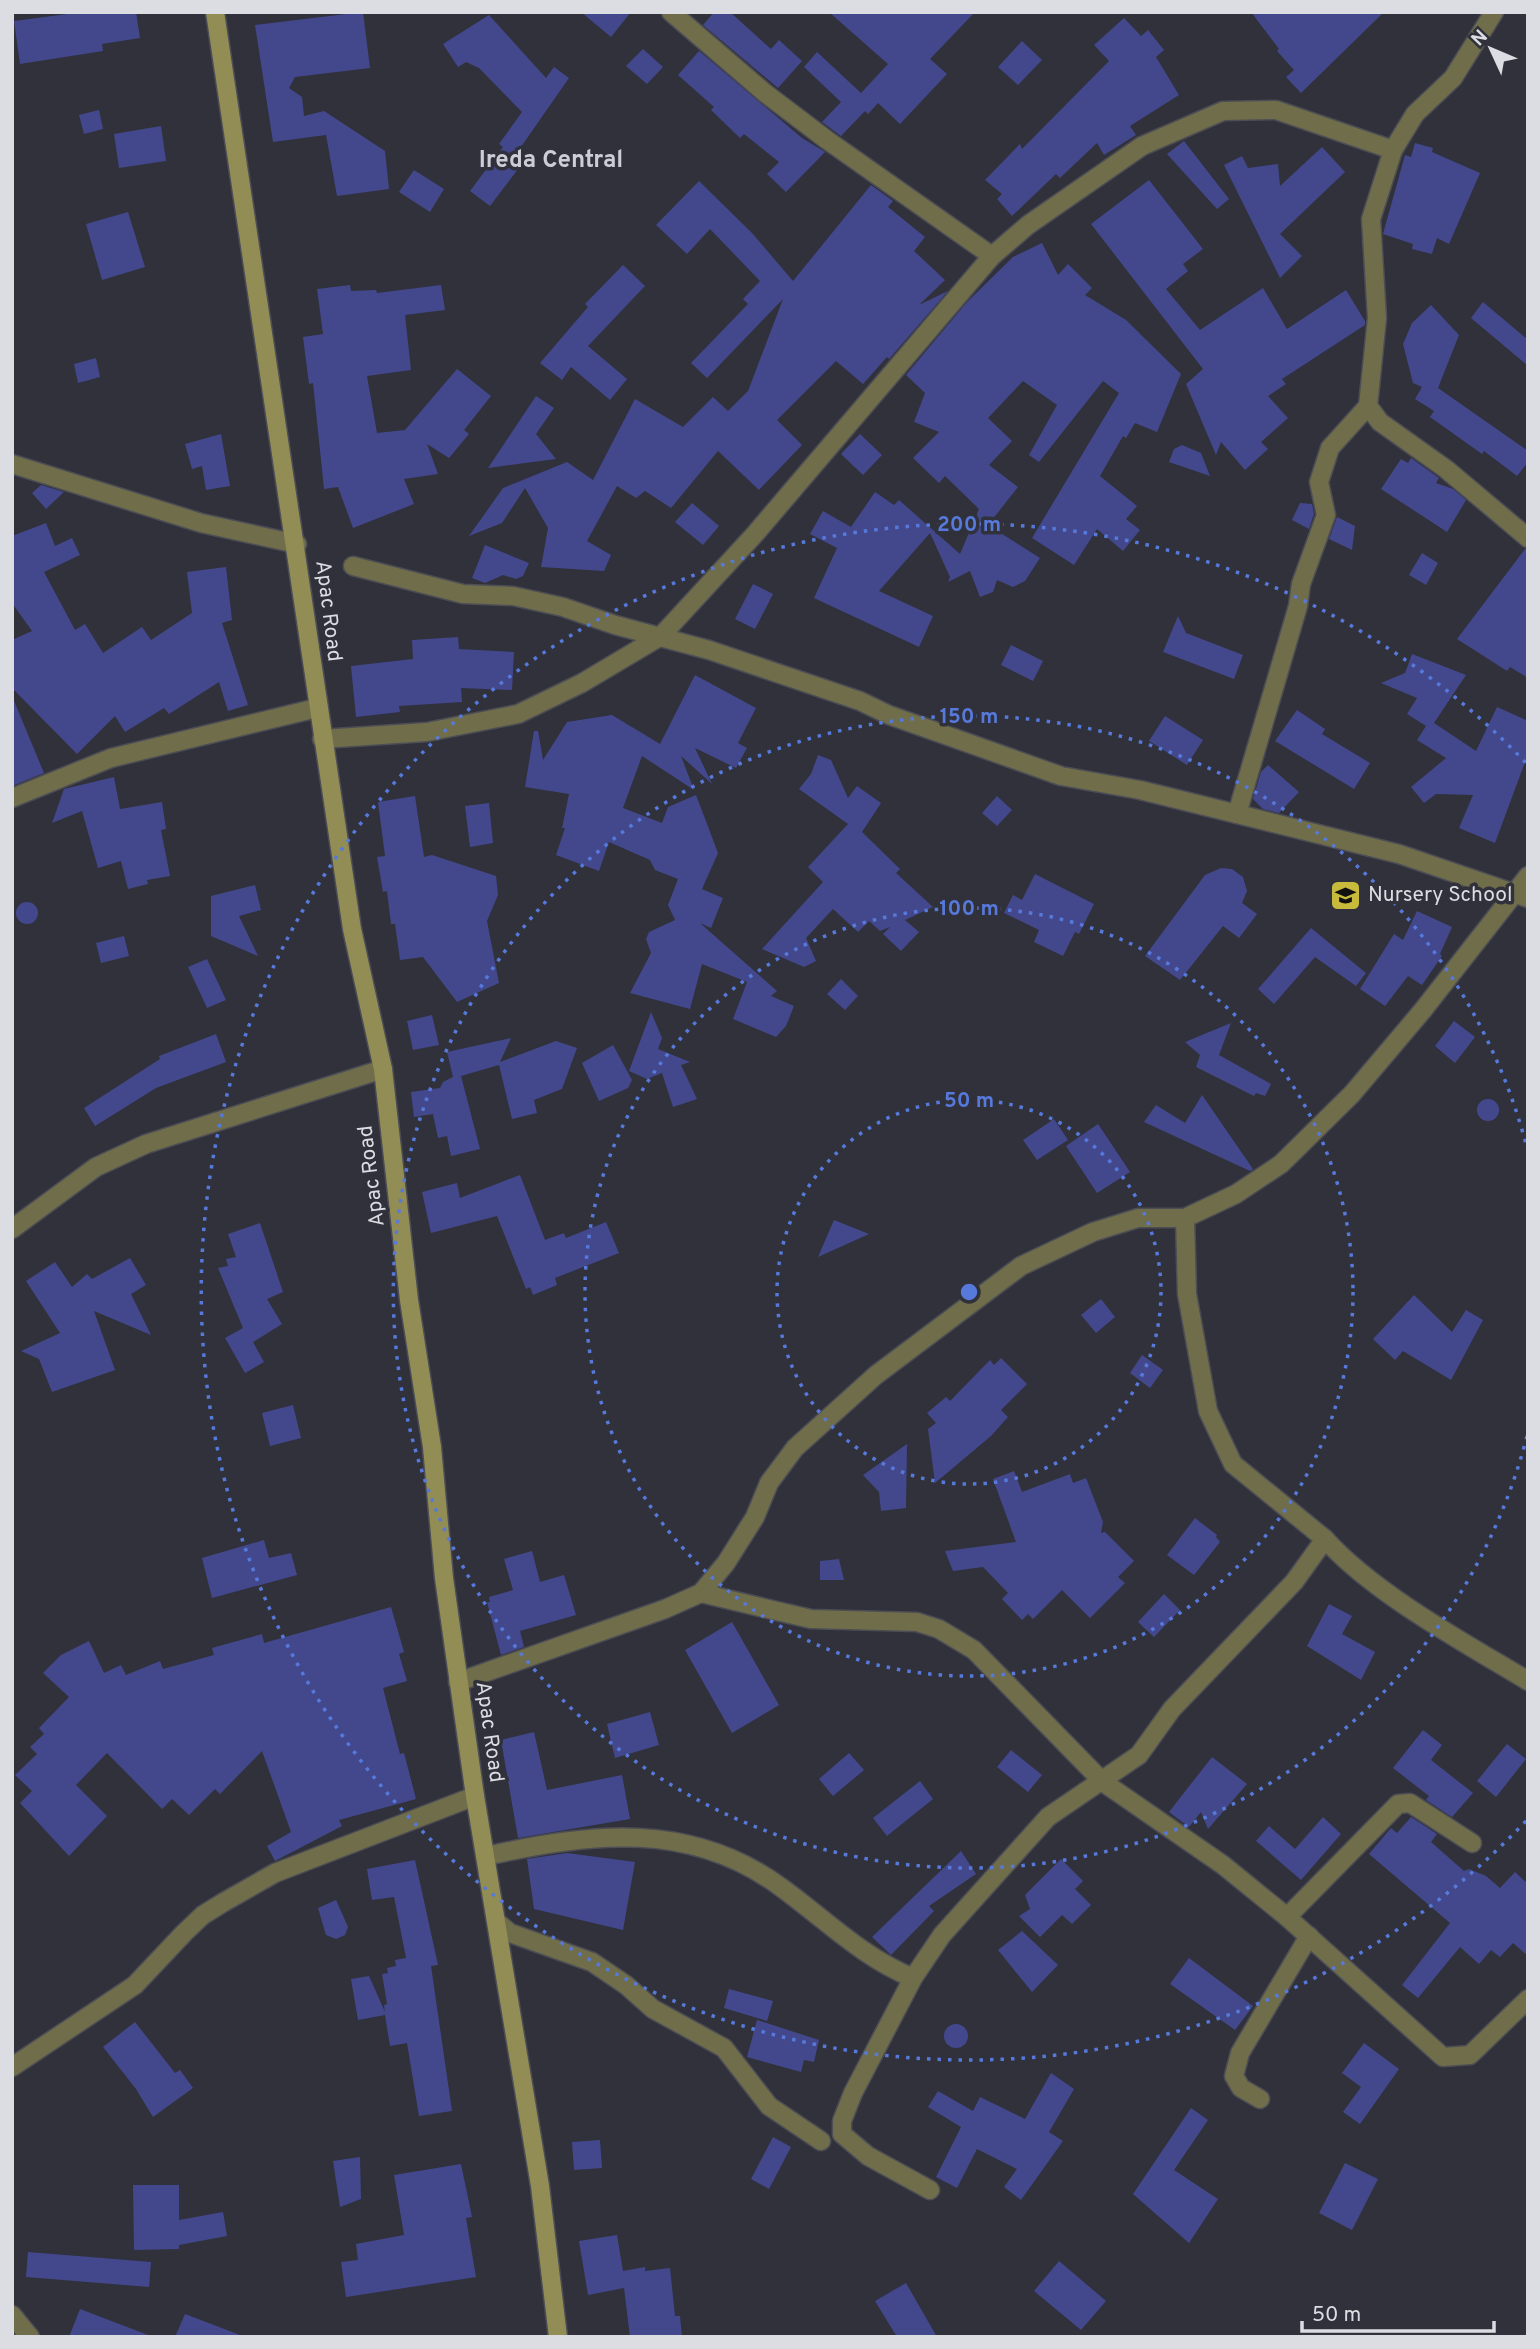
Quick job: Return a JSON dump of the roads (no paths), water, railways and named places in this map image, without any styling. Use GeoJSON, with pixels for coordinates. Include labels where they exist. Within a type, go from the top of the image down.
{"type":"FeatureCollection","features":[{"type":"Feature","properties":{"kind":"main road","name":"Apac Road"},"geometry":{"type":"LineString","coordinates":[[215,12],[272,413],[297,544],[317,708],[352,929],[383,1069],[410,1300],[432,1447],[444,1578],[458,1682],[540,2186],[558,2337]]}},
{"type":"Feature","properties":{"kind":"street"},"geometry":{"type":"LineString","coordinates":[[671,12],[765,93],[992,256]]}},
{"type":"Feature","properties":{"kind":"street"},"geometry":{"type":"LineString","coordinates":[[1237,814],[1298,607],[1300,584],[1326,515],[1319,482],[1330,448],[1368,406],[1377,318],[1371,219],[1393,150],[1415,114],[1453,78],[1494,12]]}},
{"type":"Feature","properties":{"kind":"street"},"geometry":{"type":"LineString","coordinates":[[322,739],[427,732],[518,714],[582,684],[661,636],[755,534],[992,256],[1028,225],[1142,146],[1223,111],[1276,110],[1393,150]]}},
{"type":"Feature","properties":{"kind":"street"},"geometry":{"type":"LineString","coordinates":[[1368,406],[1380,422],[1446,469],[1528,538]]}},
{"type":"Feature","properties":{"kind":"street"},"geometry":{"type":"LineString","coordinates":[[12,464],[201,523],[297,544]]}},
{"type":"Feature","properties":{"kind":"street"},"geometry":{"type":"LineString","coordinates":[[353,566],[463,594],[513,596],[550,604],[661,636],[860,701],[889,715],[1061,776],[1237,814],[1399,854],[1521,895]]}},
{"type":"Feature","properties":{"kind":"street"},"geometry":{"type":"LineString","coordinates":[[12,798],[111,758],[317,708]]}},
{"type":"Feature","properties":{"kind":"street"},"geometry":{"type":"LineString","coordinates":[[458,1682],[665,1609],[701,1592],[726,1563],[755,1517],[769,1483],[795,1448],[876,1375],[1021,1266],[1093,1232],[1138,1218],[1185,1218],[1236,1194],[1290,1156],[1352,1094],[1521,895],[1528,876]]}},
{"type":"Feature","properties":{"kind":"street"},"geometry":{"type":"LineString","coordinates":[[12,1229],[96,1167],[146,1144],[383,1069]]}},
{"type":"Feature","properties":{"kind":"street"},"geometry":{"type":"LineString","coordinates":[[1185,1218],[1187,1294],[1208,1411],[1233,1464],[1336,1551],[1412,1610],[1528,1681]]}},
{"type":"Feature","properties":{"kind":"street"},"geometry":{"type":"LineString","coordinates":[[930,2190],[869,2156],[842,2134],[842,2121],[853,2093],[914,1978],[942,1935],[1048,1817],[1139,1755],[1172,1709],[1294,1582],[1325,1539]]}},
{"type":"Feature","properties":{"kind":"street"},"geometry":{"type":"LineString","coordinates":[[701,1592],[811,1619],[917,1622],[939,1629],[974,1650],[1103,1782],[1223,1865],[1309,1936],[1443,2057],[1470,2055],[1528,1999]]}},
{"type":"Feature","properties":{"kind":"street"},"geometry":{"type":"LineString","coordinates":[[12,2067],[135,1984],[203,1915],[225,1902],[275,1873],[475,1796]]}},
{"type":"Feature","properties":{"kind":"street"},"geometry":{"type":"LineString","coordinates":[[1287,1917],[1398,1804],[1410,1803],[1472,1843]]}},
{"type":"Feature","properties":{"kind":"street"},"geometry":{"type":"LineString","coordinates":[[486,1856],[548,1842],[603,1836],[688,1843],[713,1849],[781,1887],[873,1959],[914,1978]]}},
{"type":"Feature","properties":{"kind":"street"},"geometry":{"type":"LineString","coordinates":[[498,1923],[510,1933],[592,1962],[626,1985],[653,2009],[724,2048],[769,2106],[821,2141]]}},
{"type":"Feature","properties":{"kind":"street"},"geometry":{"type":"LineString","coordinates":[[1260,2099],[1241,2088],[1234,2076],[1240,2053],[1309,1936]]}},
{"type":"Feature","properties":{"kind":"street"},"geometry":{"type":"LineString","coordinates":[[12,2315],[30,2337]]}},
{"type":"Feature","properties":{"kind":"place","name":"Nursery School"},"geometry":{"type":"Point","coordinates":[1345,895]}},
{"type":"Feature","properties":{"kind":"district","name":"Ireda Central"},"geometry":{"type":"Point","coordinates":[551,161]}}]}
